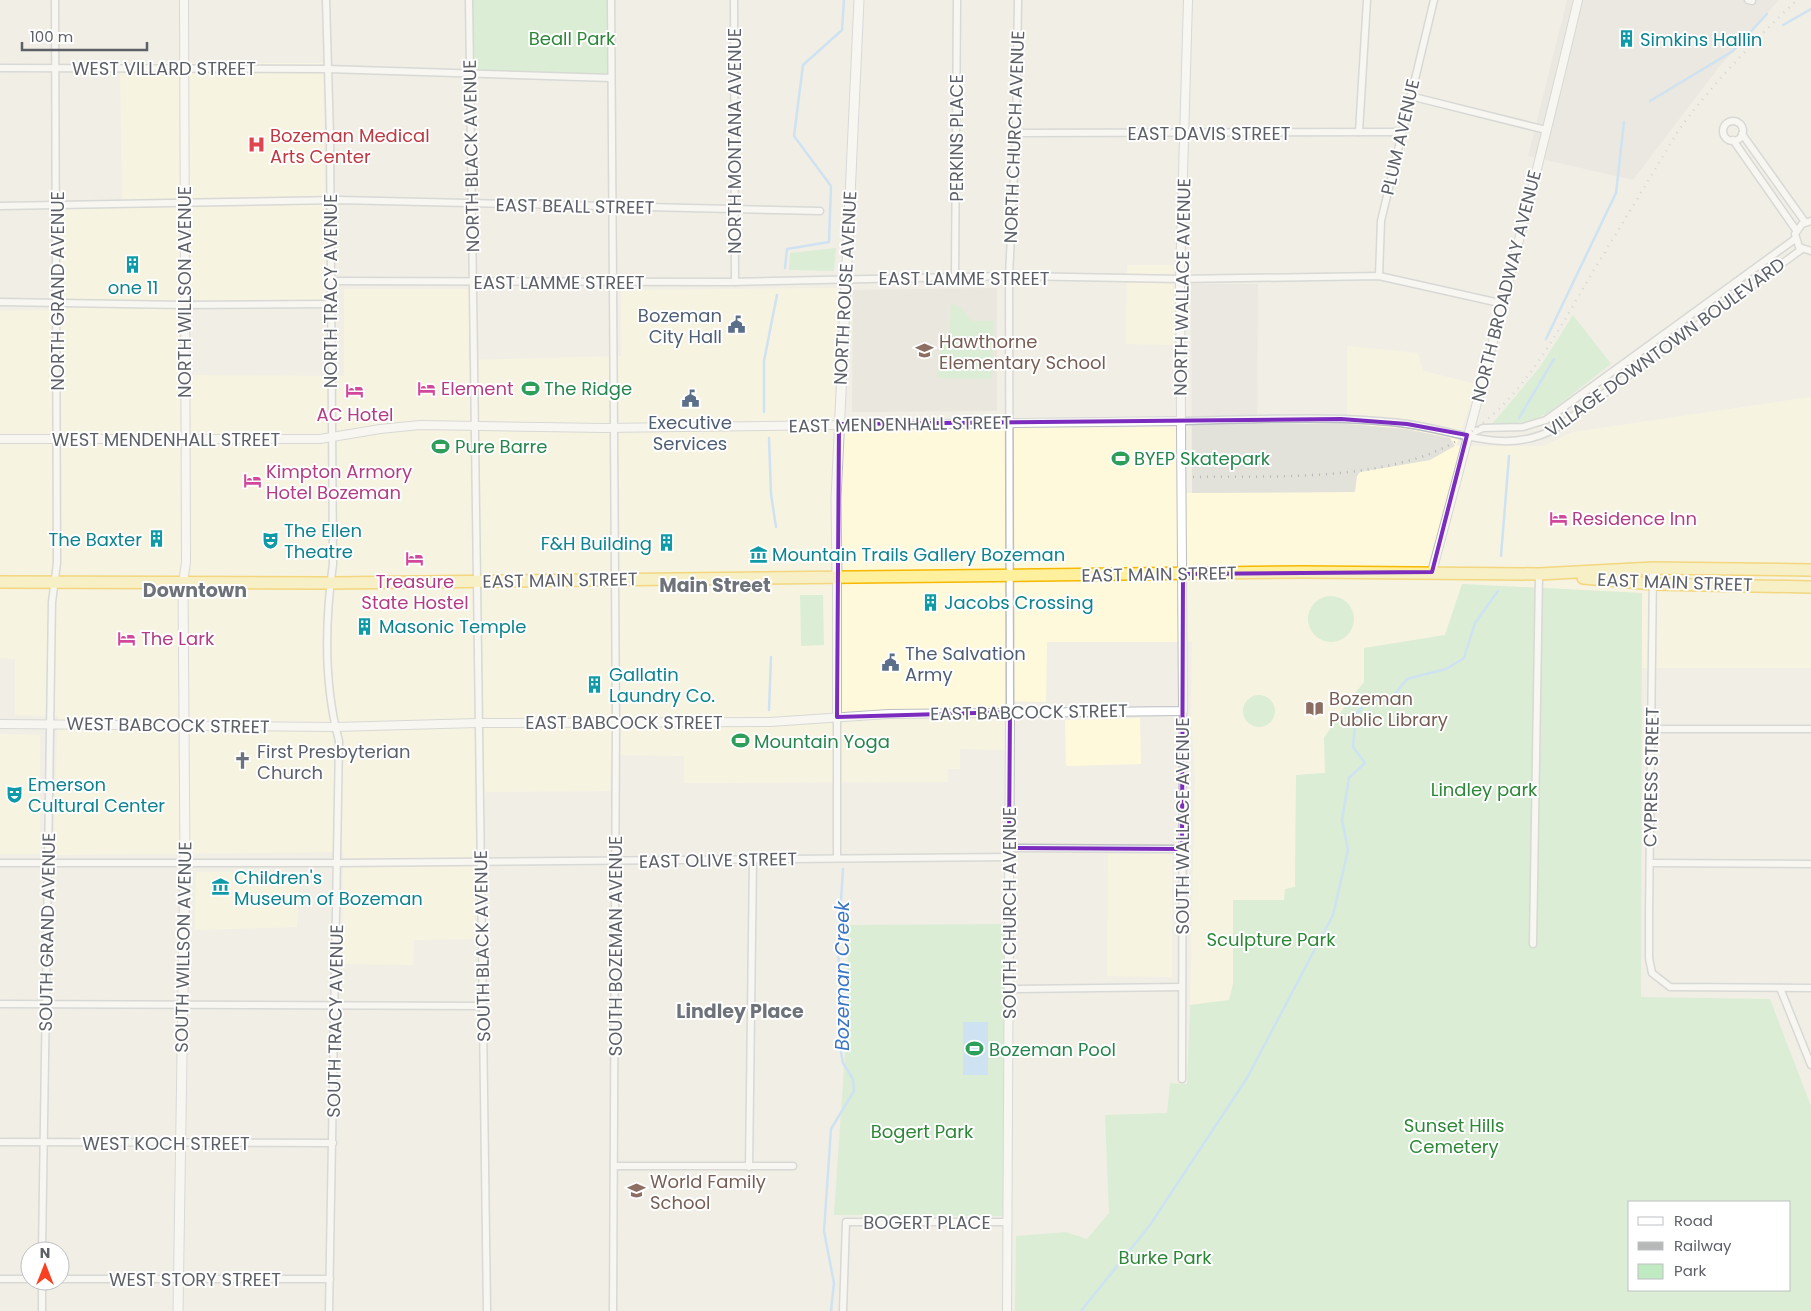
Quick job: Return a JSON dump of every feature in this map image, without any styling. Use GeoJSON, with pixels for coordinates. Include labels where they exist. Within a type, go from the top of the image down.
{"type":"FeatureCollection","features":[{"type":"Feature","properties":{"kind":"highway","name":"EAST MAIN STREET"},"geometry":{"type":"LineString","coordinates":[[1538,574],[1653,568],[1811,570]]}},
{"type":"Feature","properties":{"kind":"highway","name":"EAST MAIN STREET"},"geometry":{"type":"LineString","coordinates":[[0,582],[330,583],[1432,572],[1538,574],[1653,584],[1811,587]]}},
{"type":"Feature","properties":{"kind":"main road","name":"NORTH ROUSE AVENUE"},"geometry":{"type":"LineString","coordinates":[[837,577],[836,499],[859,0]]}},
{"type":"Feature","properties":{"kind":"main road","name":"SOUTH WILLSON AVENUE"},"geometry":{"type":"LineString","coordinates":[[178,1311],[179,1143],[185,863],[183,583]]}},
{"type":"Feature","properties":{"kind":"street","name":"NORTH GRAND AVENUE"},"geometry":{"type":"LineString","coordinates":[[54,582],[57,563],[58,302],[55,0]]}},
{"type":"Feature","properties":{"kind":"street","name":"NORTH WILLSON AVENUE"},"geometry":{"type":"LineString","coordinates":[[183,583],[186,562],[184,439],[184,0]]}},
{"type":"Feature","properties":{"kind":"street","name":"NORTH TRACY AVENUE"},"geometry":{"type":"LineString","coordinates":[[326,0],[330,200],[333,564],[330,583]]}},
{"type":"Feature","properties":{"kind":"street","name":"NORTH BLACK AVENUE"},"geometry":{"type":"LineString","coordinates":[[469,0],[478,581]]}},
{"type":"Feature","properties":{"kind":"street","name":"SOUTH BOZEMAN AVENUE"},"geometry":{"type":"LineString","coordinates":[[611,0],[616,723],[613,1311]]}},
{"type":"Feature","properties":{"kind":"street","name":"NORTH MONTANA AVENUE"},"geometry":{"type":"LineString","coordinates":[[734,0],[735,282]]}},
{"type":"Feature","properties":{"kind":"street","name":"PERKINS PLACE"},"geometry":{"type":"LineString","coordinates":[[955,277],[957,0]]}},
{"type":"Feature","properties":{"kind":"street","name":"NORTH CHURCH AVENUE"},"geometry":{"type":"LineString","coordinates":[[1010,575],[1009,276],[1016,133],[1018,0]]}},
{"type":"Feature","properties":{"kind":"street","name":"NORTH WALLACE AVENUE"},"geometry":{"type":"LineString","coordinates":[[1183,574],[1180,279],[1188,0]]}},
{"type":"Feature","properties":{"kind":"street"},"geometry":{"type":"LineString","coordinates":[[1359,132],[1367,0]]}},
{"type":"Feature","properties":{"kind":"street","name":"PLUM AVENUE"},"geometry":{"type":"LineString","coordinates":[[1379,276],[1381,221],[1434,0]]}},
{"type":"Feature","properties":{"kind":"street","name":"NORTH BROADWAY AVENUE"},"geometry":{"type":"LineString","coordinates":[[1432,572],[1467,435],[1504,304],[1578,0]]}},
{"type":"Feature","properties":{"kind":"street","name":"WEST VILLARD STREET"},"geometry":{"type":"LineString","coordinates":[[0,68],[327,69],[611,78]]}},
{"type":"Feature","properties":{"kind":"street"},"geometry":{"type":"LineString","coordinates":[[1410,96],[1546,130]]}},
{"type":"Feature","properties":{"kind":"street"},"geometry":{"type":"LineString","coordinates":[[1733,140],[1796,230],[1808,222],[1742,134],[1741,125],[1736,121],[1729,122],[1724,126],[1724,133],[1727,138],[1739,139],[1742,134]]}},
{"type":"Feature","properties":{"kind":"street","name":"EAST DAVIS STREET"},"geometry":{"type":"LineString","coordinates":[[1016,133],[1402,132]]}},
{"type":"Feature","properties":{"kind":"street","name":"EAST BEALL STREET"},"geometry":{"type":"LineString","coordinates":[[0,206],[330,200],[820,211]]}},
{"type":"Feature","properties":{"kind":"street","name":"VILLAGE DOWNTOWN BOULEVARD"},"geometry":{"type":"LineString","coordinates":[[1796,230],[1795,239],[1802,249],[1811,251]]}},
{"type":"Feature","properties":{"kind":"street","name":"VILLAGE DOWNTOWN BOULEVARD"},"geometry":{"type":"LineString","coordinates":[[1467,435],[1483,428],[1523,427],[1546,420],[1795,239]]}},
{"type":"Feature","properties":{"kind":"street","name":"VILLAGE DOWNTOWN BOULEVARD"},"geometry":{"type":"LineString","coordinates":[[1467,435],[1483,441],[1514,441],[1533,439],[1549,432],[1802,249]]}},
{"type":"Feature","properties":{"kind":"street","name":"EAST LAMME STREET"},"geometry":{"type":"LineString","coordinates":[[330,281],[735,282],[1009,276],[1180,279],[1379,276],[1504,304]]}},
{"type":"Feature","properties":{"kind":"street"},"geometry":{"type":"LineString","coordinates":[[0,302],[184,305],[330,304]]}},
{"type":"Feature","properties":{"kind":"street","name":"EAST MENDENHALL STREET"},"geometry":{"type":"LineString","coordinates":[[332,436],[413,426],[613,428],[1341,419],[1407,424],[1467,435]]}},
{"type":"Feature","properties":{"kind":"street","name":"WEST MENDENHALL STREET"},"geometry":{"type":"LineString","coordinates":[[0,439],[320,439],[332,436]]}},
{"type":"Feature","properties":{"kind":"street","name":"CYPRESS STREET"},"geometry":{"type":"LineString","coordinates":[[1653,568],[1649,966],[1652,973],[1670,987],[1780,988]]}},
{"type":"Feature","properties":{"kind":"street","name":"SOUTH WALLACE AVENUE"},"geometry":{"type":"LineString","coordinates":[[1182,1079],[1183,574]]}},
{"type":"Feature","properties":{"kind":"street"},"geometry":{"type":"LineString","coordinates":[[1533,944],[1538,574]]}},
{"type":"Feature","properties":{"kind":"street","name":"SOUTH CHURCH AVENUE"},"geometry":{"type":"LineString","coordinates":[[1007,1311],[1010,575]]}},
{"type":"Feature","properties":{"kind":"street"},"geometry":{"type":"LineString","coordinates":[[837,577],[837,858]]}},
{"type":"Feature","properties":{"kind":"street","name":"SOUTH BLACK AVENUE"},"geometry":{"type":"LineString","coordinates":[[478,581],[478,723],[487,1311]]}},
{"type":"Feature","properties":{"kind":"street","name":"SOUTH GRAND AVENUE"},"geometry":{"type":"LineString","coordinates":[[42,1241],[52,602],[54,582]]}},
{"type":"Feature","properties":{"kind":"street","name":"SOUTH TRACY AVENUE"},"geometry":{"type":"LineString","coordinates":[[329,1311],[339,741],[331,713],[328,603],[330,583]]}},
{"type":"Feature","properties":{"kind":"street","name":"EAST BABCOCK STREET"},"geometry":{"type":"LineString","coordinates":[[335,727],[478,723],[770,722],[888,714],[1183,711]]}},
{"type":"Feature","properties":{"kind":"street","name":"WEST BABCOCK STREET"},"geometry":{"type":"LineString","coordinates":[[0,724],[335,727]]}},
{"type":"Feature","properties":{"kind":"street"},"geometry":{"type":"LineString","coordinates":[[1652,729],[1811,729]]}},
{"type":"Feature","properties":{"kind":"street","name":"EAST OLIVE STREET"},"geometry":{"type":"LineString","coordinates":[[0,863],[616,861],[837,858],[1009,852],[1182,849]]}},
{"type":"Feature","properties":{"kind":"street"},"geometry":{"type":"LineString","coordinates":[[750,1167],[753,859]]}},
{"type":"Feature","properties":{"kind":"street"},"geometry":{"type":"LineString","coordinates":[[1650,863],[1811,864]]}},
{"type":"Feature","properties":{"kind":"street"},"geometry":{"type":"LineString","coordinates":[[1008,989],[1182,987]]}},
{"type":"Feature","properties":{"kind":"street"},"geometry":{"type":"LineString","coordinates":[[1811,988],[1780,988],[1811,1065]]}},
{"type":"Feature","properties":{"kind":"street"},"geometry":{"type":"LineString","coordinates":[[0,1004],[483,1006]]}},
{"type":"Feature","properties":{"kind":"street","name":"WEST KOCH STREET"},"geometry":{"type":"LineString","coordinates":[[0,1142],[333,1143]]}},
{"type":"Feature","properties":{"kind":"street"},"geometry":{"type":"LineString","coordinates":[[614,1166],[793,1166]]}},
{"type":"Feature","properties":{"kind":"street","name":"BOGERT PLACE"},"geometry":{"type":"LineString","coordinates":[[843,1311],[846,1222],[1007,1222]]}},
{"type":"Feature","properties":{"kind":"street"},"geometry":{"type":"LineString","coordinates":[[0,1279],[20,1279]]}},
{"type":"Feature","properties":{"kind":"street","name":"WEST STORY STREET"},"geometry":{"type":"LineString","coordinates":[[70,1279],[330,1279]]}},
{"type":"Feature","properties":{"kind":"street"},"geometry":{"type":"LineString","coordinates":[[42,1291],[42,1311]]}},
{"type":"Feature","properties":{"kind":"highlighted area"},"geometry":{"type":"Polygon","coordinates":[[[1341,419],[1407,424],[1467,435],[1432,572],[1183,574],[1182,849],[1009,848],[1010,712],[837,717],[839,424],[1341,419]]]}},
{"type":"Feature","properties":{"kind":"shaded area"},"geometry":{"type":"Polygon","coordinates":[[[1567,0],[1779,0],[1719,67],[1633,180],[1528,156],[1567,0]]]}},
{"type":"Feature","properties":{"kind":"shaded area"},"geometry":{"type":"Polygon","coordinates":[[[120,63],[323,63],[327,300],[179,302],[179,375],[344,376],[344,289],[470,289],[468,360],[621,356],[621,290],[838,288],[834,429],[1176,427],[1179,493],[1354,492],[1357,476],[1360,472],[1430,460],[1450,438],[1406,429],[1347,424],[1347,346],[1418,353],[1423,371],[1477,384],[1456,446],[1544,446],[1573,432],[1811,397],[1811,668],[1642,668],[1642,593],[1462,584],[1445,635],[1365,648],[1364,682],[1324,738],[1325,773],[1296,775],[1295,888],[1285,900],[1233,900],[1233,984],[1229,1000],[1190,1005],[1195,778],[1191,716],[1192,642],[1047,642],[1046,702],[1008,701],[1008,750],[960,749],[960,769],[948,769],[948,782],[684,783],[684,756],[611,755],[610,791],[486,792],[474,870],[475,939],[414,940],[413,965],[343,964],[343,852],[53,855],[58,716],[15,715],[15,659],[0,658],[0,311],[61,310],[61,209],[122,208],[120,63]]]}},
{"type":"Feature","properties":{"kind":"shaded area"},"geometry":{"type":"Polygon","coordinates":[[[1127,265],[1173,265],[1174,345],[1126,344],[1127,265]]]}},
{"type":"Feature","properties":{"kind":"shaded area"},"geometry":{"type":"Polygon","coordinates":[[[1191,284],[1258,284],[1257,424],[1347,424],[1406,429],[1450,438],[1455,446],[1430,460],[1360,472],[1357,476],[1355,492],[1192,493],[1191,284]]]}},
{"type":"Feature","properties":{"kind":"shaded area","name":"Hawthorne Elementary School"},"geometry":{"type":"Polygon","coordinates":[[[997,288],[997,411],[852,412],[853,290],[997,288]]]}},
{"type":"Feature","properties":{"kind":"shaded area"},"geometry":{"type":"Polygon","coordinates":[[[1140,718],[1141,764],[1066,766],[1065,720],[1140,718]]]}},
{"type":"Feature","properties":{"kind":"shaded area"},"geometry":{"type":"Polygon","coordinates":[[[0,734],[40,735],[40,854],[0,854],[0,734]]]}},
{"type":"Feature","properties":{"kind":"shaded area"},"geometry":{"type":"Polygon","coordinates":[[[1108,854],[1172,854],[1172,977],[1107,976],[1108,854]]]}},
{"type":"Feature","properties":{"kind":"shaded area"},"geometry":{"type":"Polygon","coordinates":[[[196,872],[300,872],[297,927],[195,930],[196,872]]]}},
{"type":"Feature","properties":{"kind":"green space","name":"Beall Park"},"geometry":{"type":"Polygon","coordinates":[[[469,0],[611,0],[611,78],[471,73],[469,0]]]}},
{"type":"Feature","properties":{"kind":"green space"},"geometry":{"type":"Polygon","coordinates":[[[836,248],[834,271],[789,270],[790,253],[836,248]]]}},
{"type":"Feature","properties":{"kind":"green space"},"geometry":{"type":"Polygon","coordinates":[[[951,303],[961,308],[972,321],[993,321],[992,379],[937,378],[937,358],[950,329],[951,303]]]}},
{"type":"Feature","properties":{"kind":"green space"},"geometry":{"type":"Polygon","coordinates":[[[1573,315],[1611,364],[1548,413],[1529,422],[1492,424],[1540,367],[1573,315]]]}},
{"type":"Feature","properties":{"kind":"green space"},"geometry":{"type":"Polygon","coordinates":[[[1462,584],[1642,593],[1641,997],[1770,999],[1811,1106],[1811,1311],[1015,1311],[1016,1236],[1066,1232],[1087,1239],[1109,1213],[1105,1115],[1167,1113],[1170,1083],[1187,1084],[1190,1005],[1229,1000],[1233,984],[1233,900],[1284,900],[1285,889],[1295,887],[1296,775],[1325,773],[1324,738],[1346,704],[1364,682],[1364,648],[1445,635],[1462,584]]]}},
{"type":"Feature","properties":{"kind":"green space"},"geometry":{"type":"Polygon","coordinates":[[[800,595],[823,595],[824,645],[801,646],[800,595]]]}},
{"type":"Feature","properties":{"kind":"green space"},"geometry":{"type":"Polygon","coordinates":[[[1331,596],[1344,600],[1350,606],[1354,619],[1350,632],[1344,638],[1331,642],[1318,638],[1312,632],[1308,619],[1312,606],[1318,600],[1331,596]]]}},
{"type":"Feature","properties":{"kind":"green space"},"geometry":{"type":"Polygon","coordinates":[[[1259,695],[1270,700],[1275,711],[1270,722],[1259,727],[1248,722],[1243,711],[1248,700],[1259,695]]]}},
{"type":"Feature","properties":{"kind":"green space","name":"Bogert Park"},"geometry":{"type":"Polygon","coordinates":[[[1004,924],[1003,1216],[834,1215],[847,1023],[848,925],[1004,924]]]}},
{"type":"Feature","properties":{"kind":"water","name":"Bozeman Pool"},"geometry":{"type":"Polygon","coordinates":[[[963,1022],[988,1022],[988,1075],[963,1075],[963,1022]]]}},
{"type":"Feature","properties":{"kind":"waterway","name":"Bozeman Creek"},"geometry":{"type":"LineString","coordinates":[[785,268],[787,249],[829,242],[831,186],[794,136],[803,65],[842,30],[844,0]]}},
{"type":"Feature","properties":{"kind":"waterway"},"geometry":{"type":"LineString","coordinates":[[1783,25],[1811,9]]}},
{"type":"Feature","properties":{"kind":"waterway"},"geometry":{"type":"LineString","coordinates":[[1650,101],[1733,51],[1767,14]]}},
{"type":"Feature","properties":{"kind":"waterway"},"geometry":{"type":"LineString","coordinates":[[1546,339],[1616,193],[1624,122]]}},
{"type":"Feature","properties":{"kind":"waterway","name":"Bozeman Creek"},"geometry":{"type":"LineString","coordinates":[[764,412],[764,361],[777,295]]}},
{"type":"Feature","properties":{"kind":"waterway"},"geometry":{"type":"LineString","coordinates":[[1519,418],[1554,359]]}},
{"type":"Feature","properties":{"kind":"waterway","name":"Bozeman Creek"},"geometry":{"type":"LineString","coordinates":[[769,438],[771,494],[776,527]]}},
{"type":"Feature","properties":{"kind":"waterway"},"geometry":{"type":"LineString","coordinates":[[1501,556],[1509,456]]}},
{"type":"Feature","properties":{"kind":"waterway"},"geometry":{"type":"LineString","coordinates":[[1081,1311],[1150,1225],[1247,1078],[1333,915],[1348,850],[1342,820],[1349,778],[1365,763],[1353,747],[1356,714],[1368,702],[1394,695],[1407,679],[1446,669],[1464,658],[1475,623],[1498,591]]}},
{"type":"Feature","properties":{"kind":"waterway","name":"Bozeman Creek"},"geometry":{"type":"LineString","coordinates":[[769,710],[771,657]]}},
{"type":"Feature","properties":{"kind":"waterway","name":"Bozeman Creek"},"geometry":{"type":"LineString","coordinates":[[831,1311],[834,1283],[824,1231],[831,1129],[854,1091],[853,1079],[843,1063],[841,1052],[845,1013],[840,985],[838,948],[843,869]]}},
{"type":"Feature","properties":{"kind":"railway"},"geometry":{"type":"LineString","coordinates":[[1193,477],[1305,476],[1360,471],[1415,459],[1448,446],[1476,428],[1501,407],[1541,357],[1678,131],[1705,96],[1765,31],[1797,0]]}},
{"type":"Feature","properties":{"kind":"place","name":"Simkins Hallin"},"geometry":{"type":"Point","coordinates":[1626,39]}},
{"type":"Feature","properties":{"kind":"place","name":"Bozeman Medical Arts Center"},"geometry":{"type":"Point","coordinates":[256,145]}},
{"type":"Feature","properties":{"kind":"place","name":"one 11"},"geometry":{"type":"Point","coordinates":[133,264]}},
{"type":"Feature","properties":{"kind":"place","name":"Bozeman City Hall"},"geometry":{"type":"Point","coordinates":[736,325]}},
{"type":"Feature","properties":{"kind":"place","name":"Hawthorne Elementary School"},"geometry":{"type":"Point","coordinates":[925,351]}},
{"type":"Feature","properties":{"kind":"place","name":"Element"},"geometry":{"type":"Point","coordinates":[427,388]}},
{"type":"Feature","properties":{"kind":"place","name":"The Ridge"},"geometry":{"type":"Point","coordinates":[530,388]}},
{"type":"Feature","properties":{"kind":"place","name":"AC Hotel"},"geometry":{"type":"Point","coordinates":[355,391]}},
{"type":"Feature","properties":{"kind":"place","name":"Executive Services"},"geometry":{"type":"Point","coordinates":[690,399]}},
{"type":"Feature","properties":{"kind":"place","name":"Pure Barre"},"geometry":{"type":"Point","coordinates":[441,446]}},
{"type":"Feature","properties":{"kind":"place","name":"BYEP Skatepark"},"geometry":{"type":"Point","coordinates":[1120,458]}},
{"type":"Feature","properties":{"kind":"place","name":"Kimpton Armory Hotel Bozeman"},"geometry":{"type":"Point","coordinates":[252,481]}},
{"type":"Feature","properties":{"kind":"place","name":"Residence Inn"},"geometry":{"type":"Point","coordinates":[1558,518]}},
{"type":"Feature","properties":{"kind":"place","name":"The Baxter"},"geometry":{"type":"Point","coordinates":[156,539]}},
{"type":"Feature","properties":{"kind":"place","name":"The Ellen Theatre"},"geometry":{"type":"Point","coordinates":[270,540]}},
{"type":"Feature","properties":{"kind":"place","name":"F&H Building"},"geometry":{"type":"Point","coordinates":[666,543]}},
{"type":"Feature","properties":{"kind":"place","name":"Mountain Trails Gallery Bozeman"},"geometry":{"type":"Point","coordinates":[758,554]}},
{"type":"Feature","properties":{"kind":"place","name":"Treasure State Hostel"},"geometry":{"type":"Point","coordinates":[415,558]}},
{"type":"Feature","properties":{"kind":"place","name":"Jacobs Crossing"},"geometry":{"type":"Point","coordinates":[930,602]}},
{"type":"Feature","properties":{"kind":"place","name":"Masonic Temple"},"geometry":{"type":"Point","coordinates":[365,626]}},
{"type":"Feature","properties":{"kind":"place","name":"The Lark"},"geometry":{"type":"Point","coordinates":[127,638]}},
{"type":"Feature","properties":{"kind":"place","name":"The Salvation Army"},"geometry":{"type":"Point","coordinates":[891,663]}},
{"type":"Feature","properties":{"kind":"place","name":"Gallatin Laundry Co."},"geometry":{"type":"Point","coordinates":[595,684]}},
{"type":"Feature","properties":{"kind":"place","name":"Bozeman Public Library"},"geometry":{"type":"Point","coordinates":[1315,708]}},
{"type":"Feature","properties":{"kind":"place","name":"Mountain Yoga"},"geometry":{"type":"Point","coordinates":[740,741]}},
{"type":"Feature","properties":{"kind":"place","name":"First Presbyterian Church"},"geometry":{"type":"Point","coordinates":[243,761]}},
{"type":"Feature","properties":{"kind":"place","name":"Emerson Cultural Center"},"geometry":{"type":"Point","coordinates":[14,794]}},
{"type":"Feature","properties":{"kind":"place","name":"Children's Museum of Bozeman"},"geometry":{"type":"Point","coordinates":[220,887]}},
{"type":"Feature","properties":{"kind":"place","name":"Bozeman Pool"},"geometry":{"type":"Point","coordinates":[975,1049]}},
{"type":"Feature","properties":{"kind":"place","name":"World Family School"},"geometry":{"type":"Point","coordinates":[636,1191]}},
{"type":"Feature","properties":{"kind":"district","name":"Main Street"},"geometry":{"type":"Point","coordinates":[715,585]}},
{"type":"Feature","properties":{"kind":"district","name":"Downtown"},"geometry":{"type":"Point","coordinates":[195,590]}},
{"type":"Feature","properties":{"kind":"district","name":"Lindley Place"},"geometry":{"type":"Point","coordinates":[740,1011]}},
{"type":"Feature","properties":{"kind":"park label","name":"Lindley park"},"geometry":{"type":"Point","coordinates":[1484,789]}},
{"type":"Feature","properties":{"kind":"park label","name":"Sculpture Park"},"geometry":{"type":"Point","coordinates":[1271,939]}},
{"type":"Feature","properties":{"kind":"park label","name":"Sunset Hills Cemetery"},"geometry":{"type":"Point","coordinates":[1454,1135]}},
{"type":"Feature","properties":{"kind":"park label","name":"Burke Park"},"geometry":{"type":"Point","coordinates":[1165,1257]}}]}
